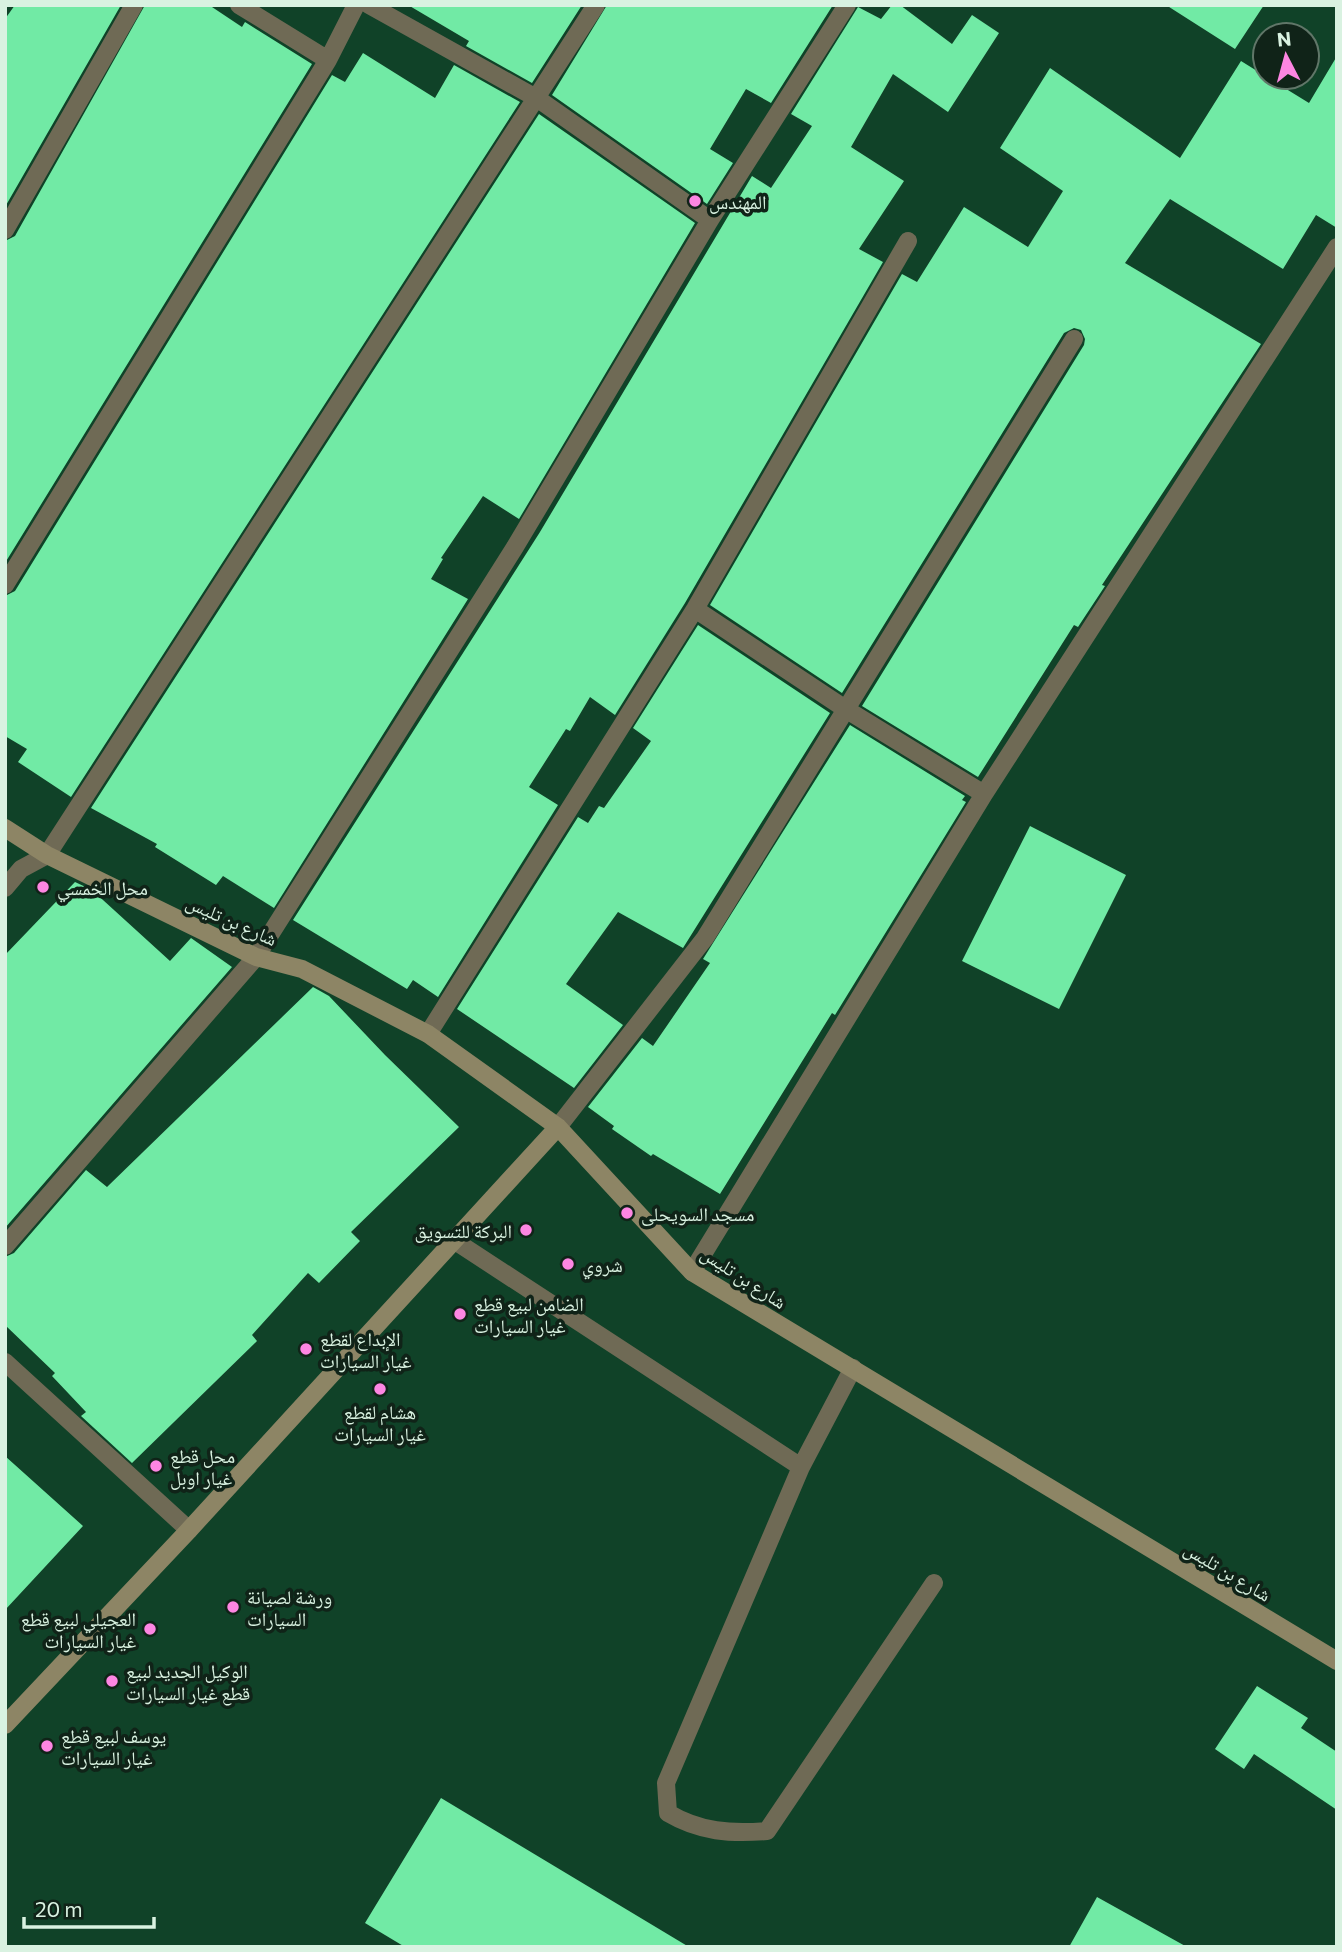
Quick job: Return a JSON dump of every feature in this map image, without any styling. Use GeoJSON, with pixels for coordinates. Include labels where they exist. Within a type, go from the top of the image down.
{"type":"FeatureCollection","features":[{"type":"Feature","properties":{"kind":"street"},"geometry":{"type":"LineString","coordinates":[[5,230],[134,5]]}},
{"type":"Feature","properties":{"kind":"street"},"geometry":{"type":"LineString","coordinates":[[239,5],[328,60]]}},
{"type":"Feature","properties":{"kind":"street"},"geometry":{"type":"LineString","coordinates":[[5,585],[328,60],[356,5]]}},
{"type":"Feature","properties":{"kind":"street"},"geometry":{"type":"LineString","coordinates":[[369,5],[538,99],[710,220]]}},
{"type":"Feature","properties":{"kind":"street"},"geometry":{"type":"LineString","coordinates":[[5,888],[21,869],[47,855],[538,99],[596,5]]}},
{"type":"Feature","properties":{"kind":"street"},"geometry":{"type":"LineString","coordinates":[[5,1246],[256,957],[515,547],[710,220],[848,5]]}},
{"type":"Feature","properties":{"kind":"street"},"geometry":{"type":"LineString","coordinates":[[428,1034],[695,609],[908,241]]}},
{"type":"Feature","properties":{"kind":"street"},"geometry":{"type":"LineString","coordinates":[[692,1272],[984,794],[1337,247]]}},
{"type":"Feature","properties":{"kind":"street"},"geometry":{"type":"LineString","coordinates":[[5,1725],[189,1530],[452,1239],[558,1127],[705,938],[1074,339]]}},
{"type":"Feature","properties":{"kind":"street"},"geometry":{"type":"LineString","coordinates":[[695,609],[847,710],[984,794]]}},
{"type":"Feature","properties":{"kind":"street","name":"شارع بن تليس"},"geometry":{"type":"LineString","coordinates":[[5,828],[47,855],[256,957],[302,969],[428,1034],[558,1127],[692,1272],[1337,1661]]}},
{"type":"Feature","properties":{"kind":"street"},"geometry":{"type":"LineString","coordinates":[[452,1239],[800,1467]]}},
{"type":"Feature","properties":{"kind":"street"},"geometry":{"type":"LineString","coordinates":[[5,1363],[189,1530]]}},
{"type":"Feature","properties":{"kind":"street"},"geometry":{"type":"LineString","coordinates":[[853,1368],[800,1467],[666,1783],[668,1813],[706,1830],[736,1834],[767,1830],[934,1583]]}},
{"type":"Feature","properties":{"kind":"building"},"geometry":{"type":"Polygon","coordinates":[[[15,5],[121,5],[5,207],[5,19],[15,5]]]}},
{"type":"Feature","properties":{"kind":"building"},"geometry":{"type":"Polygon","coordinates":[[[145,5],[209,5],[242,27],[245,22],[312,64],[5,563],[5,241],[15,236],[145,5]]]}},
{"type":"Feature","properties":{"kind":"building"},"geometry":{"type":"Polygon","coordinates":[[[408,5],[582,5],[532,83],[466,46],[469,41],[408,5]]]}},
{"type":"Feature","properties":{"kind":"building"},"geometry":{"type":"Polygon","coordinates":[[[607,5],[833,5],[771,103],[746,89],[710,149],[733,163],[707,204],[552,95],[607,5]]]}},
{"type":"Feature","properties":{"kind":"building"},"geometry":{"type":"Polygon","coordinates":[[[892,5],[900,5],[952,44],[972,15],[999,33],[948,112],[893,74],[851,147],[904,181],[859,249],[883,262],[685,603],[615,715],[590,697],[570,731],[566,729],[529,787],[558,805],[438,997],[413,980],[407,989],[293,920],[540,532],[752,176],[771,188],[812,126],[791,114],[858,7],[881,19],[892,5]]]}},
{"type":"Feature","properties":{"kind":"building"},"geometry":{"type":"Polygon","coordinates":[[[1166,5],[1264,5],[1235,49],[1166,5]]]}},
{"type":"Feature","properties":{"kind":"building"},"geometry":{"type":"Polygon","coordinates":[[[363,53],[435,98],[454,65],[520,102],[71,797],[18,762],[27,749],[5,736],[5,596],[15,591],[332,75],[345,82],[363,53]]]}},
{"type":"Feature","properties":{"kind":"building"},"geometry":{"type":"Polygon","coordinates":[[[1337,56],[1337,228],[1316,215],[1283,269],[1170,199],[1125,263],[1261,344],[1102,585],[1105,586],[1078,627],[1074,625],[978,777],[862,706],[1084,345],[1085,339],[1081,330],[1074,328],[1064,333],[842,693],[710,605],[902,274],[917,282],[964,207],[1028,247],[1063,191],[1000,148],[1050,68],[1180,158],[1241,61],[1251,67],[1251,91],[1290,91],[1309,103],[1316,91],[1321,91],[1321,83],[1337,56]]]}},
{"type":"Feature","properties":{"kind":"building"},"geometry":{"type":"Polygon","coordinates":[[[539,114],[695,223],[519,519],[483,496],[441,558],[443,559],[431,579],[468,599],[274,908],[223,876],[216,885],[155,847],[157,844],[91,808],[539,114]]]}},
{"type":"Feature","properties":{"kind":"building"},"geometry":{"type":"Polygon","coordinates":[[[698,625],[830,713],[683,948],[618,912],[566,984],[623,1025],[574,1088],[457,1009],[578,817],[588,823],[599,806],[604,808],[651,741],[633,728],[698,625]]]}},
{"type":"Feature","properties":{"kind":"building"},"geometry":{"type":"Polygon","coordinates":[[[850,725],[965,796],[962,800],[966,802],[835,1015],[832,1013],[720,1194],[653,1154],[651,1156],[612,1129],[614,1126],[588,1107],[642,1038],[653,1046],[710,963],[703,959],[850,725]]]}},
{"type":"Feature","properties":{"kind":"building"},"geometry":{"type":"Polygon","coordinates":[[[1030,826],[1126,875],[1059,1009],[962,961],[1030,826]]]}},
{"type":"Feature","properties":{"kind":"building"},"geometry":{"type":"Polygon","coordinates":[[[75,882],[92,890],[170,961],[191,938],[232,967],[5,1228],[5,955],[75,882]]]}},
{"type":"Feature","properties":{"kind":"building"},"geometry":{"type":"Polygon","coordinates":[[[313,987],[329,996],[459,1127],[351,1232],[360,1241],[319,1283],[308,1273],[252,1335],[257,1341],[132,1463],[81,1416],[86,1412],[52,1376],[55,1373],[5,1325],[5,1257],[14,1253],[86,1170],[107,1187],[313,987]]]}},
{"type":"Feature","properties":{"kind":"building"},"geometry":{"type":"Polygon","coordinates":[[[5,1456],[83,1526],[5,1610],[5,1456]]]}},
{"type":"Feature","properties":{"kind":"building"},"geometry":{"type":"Polygon","coordinates":[[[1257,1686],[1308,1718],[1301,1728],[1337,1752],[1337,1810],[1254,1754],[1244,1769],[1215,1749],[1257,1686]]]}},
{"type":"Feature","properties":{"kind":"building"},"geometry":{"type":"Polygon","coordinates":[[[441,1798],[689,1947],[405,1947],[365,1923],[441,1798]]]}},
{"type":"Feature","properties":{"kind":"building"},"geometry":{"type":"Polygon","coordinates":[[[1097,1897],[1187,1947],[1069,1947],[1097,1897]]]}},
{"type":"Feature","properties":{"kind":"place","name":"المهندس"},"geometry":{"type":"Point","coordinates":[695,201]}},
{"type":"Feature","properties":{"kind":"place","name":"محل الخمسي"},"geometry":{"type":"Point","coordinates":[43,887]}},
{"type":"Feature","properties":{"kind":"place","name":"مسجد السويحلى"},"geometry":{"type":"Point","coordinates":[627,1213]}},
{"type":"Feature","properties":{"kind":"place","name":"البركة للتسويق"},"geometry":{"type":"Point","coordinates":[526,1230]}},
{"type":"Feature","properties":{"kind":"place","name":"شروي"},"geometry":{"type":"Point","coordinates":[568,1264]}},
{"type":"Feature","properties":{"kind":"place","name":"الضامن لبيع قطع غيار السيارات"},"geometry":{"type":"Point","coordinates":[460,1314]}},
{"type":"Feature","properties":{"kind":"place","name":"الإبداع لقطع غيار السيارات"},"geometry":{"type":"Point","coordinates":[306,1349]}},
{"type":"Feature","properties":{"kind":"place","name":"هشام لقطع غيار السيارات"},"geometry":{"type":"Point","coordinates":[380,1389]}},
{"type":"Feature","properties":{"kind":"place","name":"محل قطع غيار اوبل"},"geometry":{"type":"Point","coordinates":[156,1466]}},
{"type":"Feature","properties":{"kind":"place","name":"ورشة لصيانة السيارات"},"geometry":{"type":"Point","coordinates":[233,1607]}},
{"type":"Feature","properties":{"kind":"place","name":"العجيلي لبيع قطع غيار السيارات"},"geometry":{"type":"Point","coordinates":[150,1629]}},
{"type":"Feature","properties":{"kind":"place","name":"الوكيل الجديد لبيع قطع غيار السيارات"},"geometry":{"type":"Point","coordinates":[112,1681]}},
{"type":"Feature","properties":{"kind":"place","name":"يوسف لبيع قطع غيار السيارات"},"geometry":{"type":"Point","coordinates":[47,1746]}}]}
